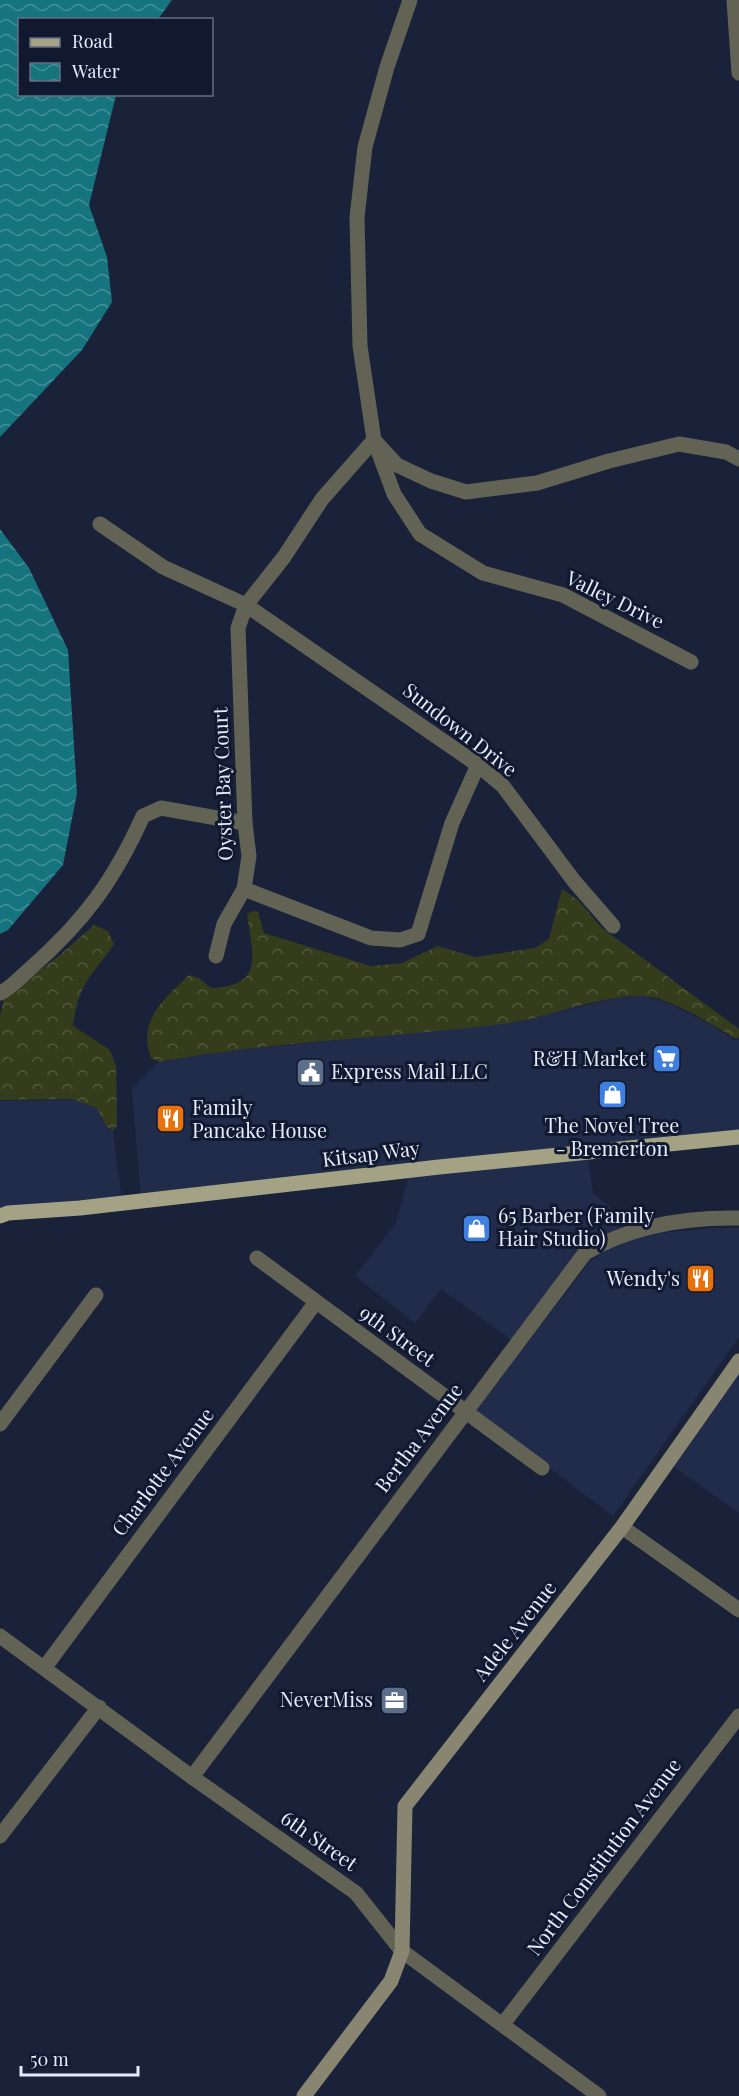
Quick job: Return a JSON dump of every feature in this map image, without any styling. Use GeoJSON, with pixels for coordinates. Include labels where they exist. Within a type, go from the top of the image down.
{"type":"FeatureCollection","features":[{"type":"Feature","properties":{"kind":"main road","name":"Kitsap Way"},"geometry":{"type":"LineString","coordinates":[[3,1213],[80,1209],[440,1167],[739,1137]]}},
{"type":"Feature","properties":{"kind":"main road","name":"Adele Avenue"},"geometry":{"type":"LineString","coordinates":[[402,1951],[405,1806],[622,1527],[739,1361]]}},
{"type":"Feature","properties":{"kind":"main road"},"geometry":{"type":"LineString","coordinates":[[304,2096],[390,1980],[402,1951]]}},
{"type":"Feature","properties":{"kind":"street","name":"Valley Drive"},"geometry":{"type":"LineString","coordinates":[[410,0],[387,67],[365,147],[357,218],[360,346],[374,440],[394,494],[420,534],[483,573],[563,595],[691,662]]}},
{"type":"Feature","properties":{"kind":"street"},"geometry":{"type":"LineString","coordinates":[[734,0],[739,73]]}},
{"type":"Feature","properties":{"kind":"street"},"geometry":{"type":"LineString","coordinates":[[246,605],[284,557],[322,499],[374,440],[397,465],[431,481],[466,492],[537,483],[609,461],[679,444],[726,452],[739,459]]}},
{"type":"Feature","properties":{"kind":"street","name":"Sundown Drive"},"geometry":{"type":"LineString","coordinates":[[100,524],[163,567],[246,605],[478,765],[503,786],[574,881],[613,926]]}},
{"type":"Feature","properties":{"kind":"street","name":"Oyster Bay Court"},"geometry":{"type":"LineString","coordinates":[[216,956],[224,924],[244,890],[249,856],[245,822],[238,628],[246,605]]}},
{"type":"Feature","properties":{"kind":"street"},"geometry":{"type":"LineString","coordinates":[[244,890],[371,938],[400,940],[418,934],[452,823],[478,765]]}},
{"type":"Feature","properties":{"kind":"street"},"geometry":{"type":"LineString","coordinates":[[0,993],[68,935],[89,910],[124,857],[143,816],[161,808],[245,822]]}},
{"type":"Feature","properties":{"kind":"street","name":"Bertha Avenue"},"geometry":{"type":"LineString","coordinates":[[192,1777],[585,1253],[604,1242],[659,1224],[739,1218]]}},
{"type":"Feature","properties":{"kind":"street","name":"9th Street"},"geometry":{"type":"LineString","coordinates":[[257,1258],[542,1468]]}},
{"type":"Feature","properties":{"kind":"street"},"geometry":{"type":"LineString","coordinates":[[0,1424],[96,1295]]}},
{"type":"Feature","properties":{"kind":"street","name":"Charlotte Avenue"},"geometry":{"type":"LineString","coordinates":[[45,1667],[315,1302]]}},
{"type":"Feature","properties":{"kind":"street"},"geometry":{"type":"LineString","coordinates":[[622,1527],[739,1610]]}},
{"type":"Feature","properties":{"kind":"street","name":"6th Street"},"geometry":{"type":"LineString","coordinates":[[0,1636],[192,1777],[356,1893],[402,1951],[599,2096]]}},
{"type":"Feature","properties":{"kind":"street"},"geometry":{"type":"LineString","coordinates":[[0,1836],[99,1707]]}},
{"type":"Feature","properties":{"kind":"street","name":"North Constitution Avenue"},"geometry":{"type":"LineString","coordinates":[[503,2024],[739,1716]]}},
{"type":"Feature","properties":{"kind":"shaded area"},"geometry":{"type":"Polygon","coordinates":[[[643,996],[666,1002],[710,1024],[735,1041],[739,1040],[739,1132],[141,1198],[132,1089],[159,1062],[229,1051],[522,1021],[611,999],[643,996]]]}},
{"type":"Feature","properties":{"kind":"shaded area"},"geometry":{"type":"Polygon","coordinates":[[[109,1099],[122,1202],[0,1209],[0,1101],[109,1099]]]}},
{"type":"Feature","properties":{"kind":"shaded area"},"geometry":{"type":"Polygon","coordinates":[[[588,1156],[593,1193],[635,1227],[602,1239],[514,1342],[441,1289],[415,1323],[355,1276],[396,1223],[409,1174],[588,1156]]]}},
{"type":"Feature","properties":{"kind":"shaded area"},"geometry":{"type":"Polygon","coordinates":[[[710,1228],[739,1228],[739,1337],[613,1516],[475,1412],[590,1261],[606,1250],[641,1235],[710,1228]]]}},
{"type":"Feature","properties":{"kind":"shaded area"},"geometry":{"type":"Polygon","coordinates":[[[739,1374],[739,1513],[673,1466],[739,1374]]]}},
{"type":"Feature","properties":{"kind":"green space"},"geometry":{"type":"Polygon","coordinates":[[[562,889],[578,900],[602,928],[739,1029],[739,1037],[736,1039],[677,1006],[652,997],[641,996],[589,1003],[503,1024],[287,1044],[159,1062],[151,1058],[148,1045],[150,1021],[162,1002],[189,975],[199,978],[211,988],[229,986],[241,981],[248,974],[252,965],[252,954],[247,914],[253,911],[258,912],[264,933],[371,966],[402,963],[438,946],[475,957],[535,948],[549,939],[562,889]]]}},
{"type":"Feature","properties":{"kind":"green space"},"geometry":{"type":"Polygon","coordinates":[[[94,925],[108,931],[114,944],[83,989],[73,1026],[110,1050],[116,1066],[117,1126],[113,1130],[107,1127],[97,1108],[72,1099],[0,1100],[0,1016],[4,998],[60,955],[94,925]]]}},
{"type":"Feature","properties":{"kind":"water"},"geometry":{"type":"Polygon","coordinates":[[[0,0],[172,0],[159,18],[18,18],[18,96],[116,96],[89,205],[107,257],[112,302],[82,350],[0,437],[0,0]]]}},
{"type":"Feature","properties":{"kind":"water"},"geometry":{"type":"Polygon","coordinates":[[[0,529],[29,568],[68,650],[77,793],[63,865],[8,930],[0,934],[0,529]]]}},
{"type":"Feature","properties":{"kind":"place","name":"R&H Market"},"geometry":{"type":"Point","coordinates":[667,1059]}},
{"type":"Feature","properties":{"kind":"place","name":"Express Mail LLC"},"geometry":{"type":"Point","coordinates":[310,1072]}},
{"type":"Feature","properties":{"kind":"place","name":"The Novel Tree - Bremerton"},"geometry":{"type":"Point","coordinates":[612,1095]}},
{"type":"Feature","properties":{"kind":"place","name":"Family Pancake House"},"geometry":{"type":"Point","coordinates":[171,1119]}},
{"type":"Feature","properties":{"kind":"place","name":"65 Barber (Family Hair Studio)"},"geometry":{"type":"Point","coordinates":[477,1228]}},
{"type":"Feature","properties":{"kind":"place","name":"Wendy's"},"geometry":{"type":"Point","coordinates":[701,1279]}},
{"type":"Feature","properties":{"kind":"place","name":"NeverMiss"},"geometry":{"type":"Point","coordinates":[394,1700]}}]}
